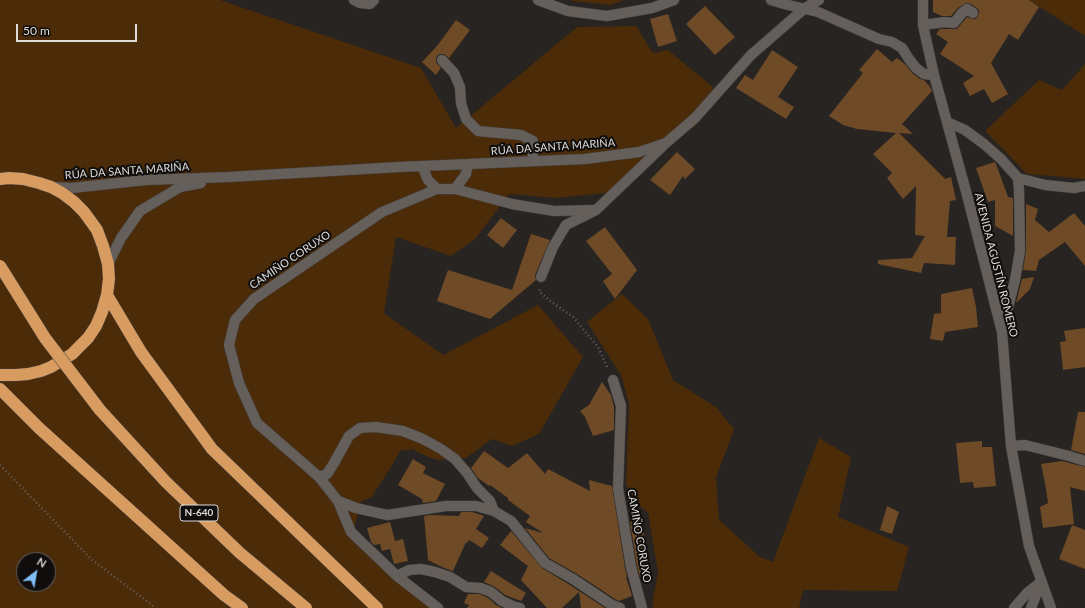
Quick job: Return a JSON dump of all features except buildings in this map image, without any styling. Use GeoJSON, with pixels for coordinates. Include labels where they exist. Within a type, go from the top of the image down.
{"type":"FeatureCollection","features":[{"type":"Feature","properties":{"kind":"highway"},"geometry":{"type":"LineString","coordinates":[[0,179],[23,179],[39,183],[51,187],[74,202],[84,212],[97,230],[108,264],[107,295],[96,326],[88,338],[72,354],[51,367],[22,375],[0,375]]}},
{"type":"Feature","properties":{"kind":"highway","name":"N-640"},"geometry":{"type":"LineString","coordinates":[[0,266],[45,338],[100,410],[172,488],[240,553],[306,608]]}},
{"type":"Feature","properties":{"kind":"highway"},"geometry":{"type":"LineString","coordinates":[[107,295],[141,352],[212,448],[377,608]]}},
{"type":"Feature","properties":{"kind":"highway"},"geometry":{"type":"LineString","coordinates":[[0,389],[39,428],[224,595],[242,608]]}},
{"type":"Feature","properties":{"kind":"street"},"geometry":{"type":"LineString","coordinates":[[354,0],[360,3],[370,4],[374,0]]}},
{"type":"Feature","properties":{"kind":"street"},"geometry":{"type":"LineString","coordinates":[[538,0],[568,11],[607,16],[652,8],[674,0]]}},
{"type":"Feature","properties":{"kind":"street"},"geometry":{"type":"LineString","coordinates":[[771,0],[818,12],[878,38],[892,42],[902,48],[916,68],[924,74],[934,75]]}},
{"type":"Feature","properties":{"kind":"street","name":"RÚA DA SANTA MARIÑA"},"geometry":{"type":"LineString","coordinates":[[51,187],[72,188],[146,180],[585,159],[639,152],[666,143],[695,118],[752,55],[805,8],[819,0]]}},
{"type":"Feature","properties":{"kind":"street","name":"AVENIDA AGUSTÍN ROMERO"},"geometry":{"type":"LineString","coordinates":[[923,0],[923,25],[934,75],[1002,332],[1011,446],[1029,546],[1051,608]]}},
{"type":"Feature","properties":{"kind":"street"},"geometry":{"type":"LineString","coordinates":[[923,25],[945,22],[954,23],[962,13],[968,9],[973,13]]}},
{"type":"Feature","properties":{"kind":"street"},"geometry":{"type":"LineString","coordinates":[[442,60],[454,73],[460,87],[461,103],[466,119],[478,131],[521,135],[533,141],[533,161]]}},
{"type":"Feature","properties":{"kind":"street"},"geometry":{"type":"LineString","coordinates":[[947,122],[965,130],[984,144],[1001,159],[1018,178],[1045,185],[1074,188],[1085,186]]}},
{"type":"Feature","properties":{"kind":"street"},"geometry":{"type":"LineString","coordinates":[[541,278],[553,247],[566,225],[596,210],[666,143]]}},
{"type":"Feature","properties":{"kind":"street"},"geometry":{"type":"LineString","coordinates":[[456,189],[466,174],[468,164]]}},
{"type":"Feature","properties":{"kind":"street"},"geometry":{"type":"LineString","coordinates":[[422,166],[428,180],[438,190]]}},
{"type":"Feature","properties":{"kind":"street","name":"RÚA DA SANTA MARIÑA"},"geometry":{"type":"LineString","coordinates":[[108,264],[121,238],[140,211],[180,187],[229,177]]}},
{"type":"Feature","properties":{"kind":"street"},"geometry":{"type":"LineString","coordinates":[[1002,332],[1015,280],[1020,251],[1018,178]]}},
{"type":"Feature","properties":{"kind":"street","name":"CAMIÑO CORUXO"},"geometry":{"type":"LineString","coordinates":[[438,608],[397,576],[351,532],[338,501],[319,477],[257,423],[239,383],[229,345],[235,320],[254,299],[382,212],[438,190],[456,189],[512,204],[554,211],[596,210]]}},
{"type":"Feature","properties":{"kind":"street","name":"CAMIÑO CORUXO"},"geometry":{"type":"LineString","coordinates":[[613,380],[621,406],[618,488],[631,567],[642,608]]}},
{"type":"Feature","properties":{"kind":"street"},"geometry":{"type":"LineString","coordinates":[[319,477],[327,474],[349,436],[360,428],[376,427],[403,431],[423,439],[455,459],[477,488],[490,501],[494,511]]}},
{"type":"Feature","properties":{"kind":"street"},"geometry":{"type":"LineString","coordinates":[[1011,446],[1025,445],[1085,461]]}},
{"type":"Feature","properties":{"kind":"street"},"geometry":{"type":"LineString","coordinates":[[338,501],[356,508],[387,515],[446,506],[476,506],[494,511],[511,521],[545,563],[573,579],[612,605],[620,608]]}},
{"type":"Feature","properties":{"kind":"street"},"geometry":{"type":"LineString","coordinates":[[397,576],[409,570],[421,569],[435,572],[450,577],[466,587],[481,588],[491,592],[502,601],[520,608]]}},
{"type":"Feature","properties":{"kind":"street"},"geometry":{"type":"LineString","coordinates":[[1014,608],[1027,593],[1041,582]]}},
{"type":"Feature","properties":{"kind":"street"},"geometry":{"type":"LineString","coordinates":[[1032,608],[1041,582]]}},
{"type":"Feature","properties":{"kind":"path"},"geometry":{"type":"LineString","coordinates":[[541,278],[539,291],[573,317],[598,347],[613,380]]}},
{"type":"Feature","properties":{"kind":"path"},"geometry":{"type":"LineString","coordinates":[[0,465],[91,559],[156,608]]}},
{"type":"Feature","properties":{"kind":"shaded area"},"geometry":{"type":"Polygon","coordinates":[[[0,0],[220,0],[421,68],[456,128],[577,27],[636,26],[653,53],[668,50],[719,92],[703,110],[696,126],[666,143],[615,192],[556,198],[509,194],[475,239],[451,256],[396,237],[384,313],[443,355],[538,305],[583,357],[539,434],[512,446],[492,439],[466,458],[438,460],[412,449],[400,451],[371,498],[361,501],[353,533],[445,608],[0,608],[0,0]]]}},
{"type":"Feature","properties":{"kind":"shaded area"},"geometry":{"type":"Polygon","coordinates":[[[624,0],[611,5],[572,1],[624,0]]]}},
{"type":"Feature","properties":{"kind":"shaded area"},"geometry":{"type":"Polygon","coordinates":[[[1029,0],[1085,0],[1085,36],[1051,14],[1029,0]]]}},
{"type":"Feature","properties":{"kind":"shaded area"},"geometry":{"type":"Polygon","coordinates":[[[1085,64],[1085,179],[1027,174],[985,131],[1039,80],[1062,90],[1085,64]]]}},
{"type":"Feature","properties":{"kind":"shaded area"},"geometry":{"type":"Polygon","coordinates":[[[622,294],[648,319],[673,380],[716,407],[734,429],[716,478],[719,520],[760,557],[773,562],[819,438],[851,457],[838,517],[909,547],[897,591],[803,590],[799,608],[654,608],[652,604],[658,572],[648,513],[635,501],[626,484],[629,404],[621,375],[587,322],[622,294]]]}}]}
